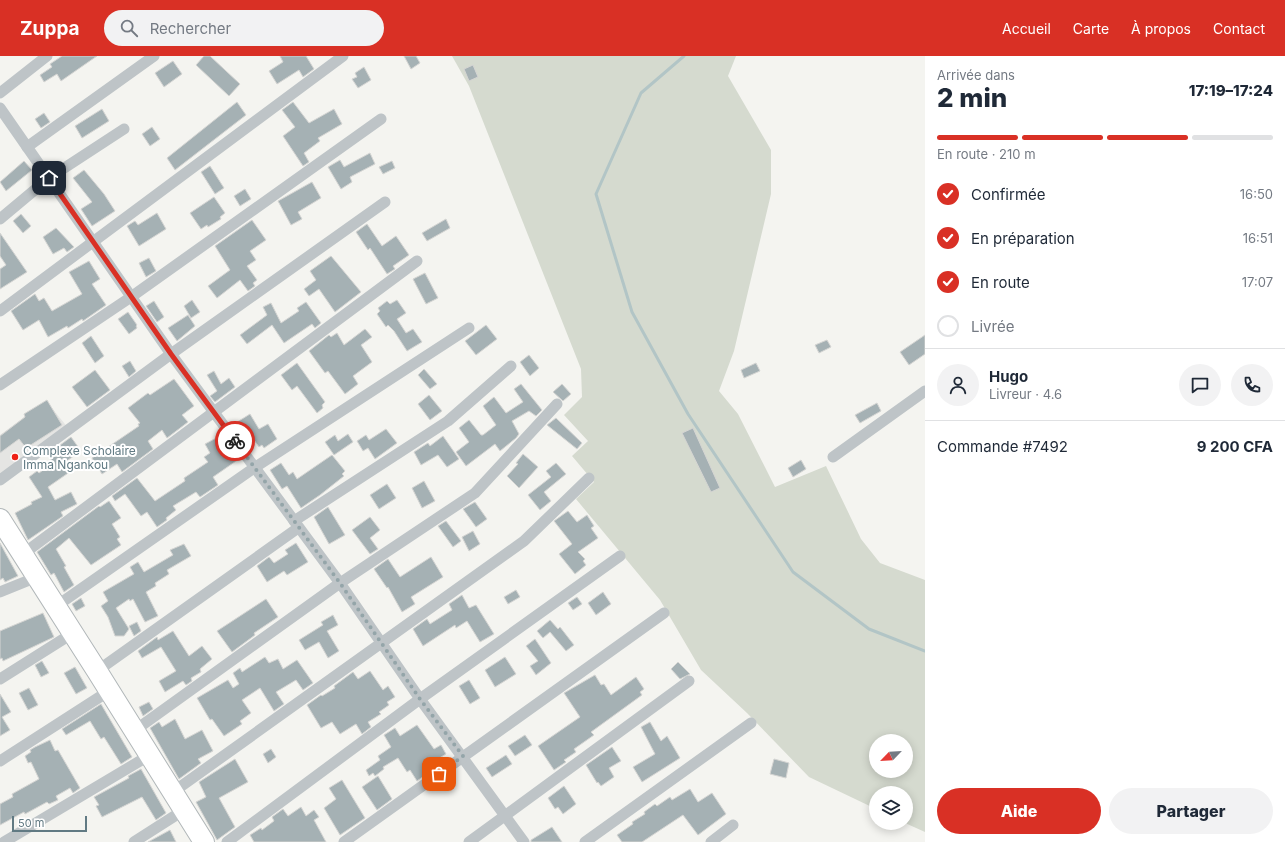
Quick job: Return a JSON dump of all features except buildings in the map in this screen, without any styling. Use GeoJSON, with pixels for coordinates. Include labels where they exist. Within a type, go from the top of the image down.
{"type":"FeatureCollection","features":[{"type":"Feature","properties":{"kind":"highway"},"geometry":{"type":"LineString","coordinates":[[0,519],[150,754],[204,842]]}},
{"type":"Feature","properties":{"kind":"street"},"geometry":{"type":"LineString","coordinates":[[0,93],[47,56]]}},
{"type":"Feature","properties":{"kind":"street"},"geometry":{"type":"LineString","coordinates":[[27,147],[154,56]]}},
{"type":"Feature","properties":{"kind":"street"},"geometry":{"type":"LineString","coordinates":[[0,311],[343,56]]}},
{"type":"Feature","properties":{"kind":"street"},"geometry":{"type":"LineString","coordinates":[[0,108],[171,354],[340,583],[420,699],[463,756],[524,842]]}},
{"type":"Feature","properties":{"kind":"street"},"geometry":{"type":"LineString","coordinates":[[0,385],[131,297],[380,119]]}},
{"type":"Feature","properties":{"kind":"street"},"geometry":{"type":"LineString","coordinates":[[0,219],[49,178],[124,129]]}},
{"type":"Feature","properties":{"kind":"street"},"geometry":{"type":"LineString","coordinates":[[0,480],[171,354],[385,202]]}},
{"type":"Feature","properties":{"kind":"street"},"geometry":{"type":"LineString","coordinates":[[23,554],[417,261]]}},
{"type":"Feature","properties":{"kind":"street"},"geometry":{"type":"LineString","coordinates":[[55,607],[254,468],[469,328]]}},
{"type":"Feature","properties":{"kind":"street"},"geometry":{"type":"LineString","coordinates":[[97,671],[296,524],[448,421],[511,366]]}},
{"type":"Feature","properties":{"kind":"street"},"geometry":{"type":"LineString","coordinates":[[833,457],[925,391]]}},
{"type":"Feature","properties":{"kind":"street"},"geometry":{"type":"LineString","coordinates":[[134,731],[340,583],[475,492],[558,404]]}},
{"type":"Feature","properties":{"kind":"street"},"geometry":{"type":"LineString","coordinates":[[173,792],[524,541],[589,478]]}},
{"type":"Feature","properties":{"kind":"street"},"geometry":{"type":"LineString","coordinates":[[227,842],[420,699],[620,556]]}},
{"type":"Feature","properties":{"kind":"street"},"geometry":{"type":"LineString","coordinates":[[0,592],[37,577]]}},
{"type":"Feature","properties":{"kind":"street"},"geometry":{"type":"LineString","coordinates":[[344,842],[664,613]]}},
{"type":"Feature","properties":{"kind":"street"},"geometry":{"type":"LineString","coordinates":[[0,679],[73,634]]}},
{"type":"Feature","properties":{"kind":"street"},"geometry":{"type":"LineString","coordinates":[[469,842],[689,681]]}},
{"type":"Feature","properties":{"kind":"street"},"geometry":{"type":"LineString","coordinates":[[0,761],[109,691]]}},
{"type":"Feature","properties":{"kind":"street"},"geometry":{"type":"LineString","coordinates":[[585,842],[751,723]]}},
{"type":"Feature","properties":{"kind":"street"},"geometry":{"type":"LineString","coordinates":[[4,842],[150,754]]}},
{"type":"Feature","properties":{"kind":"street"},"geometry":{"type":"LineString","coordinates":[[134,842],[184,810]]}},
{"type":"Feature","properties":{"kind":"street"},"geometry":{"type":"LineString","coordinates":[[711,842],[733,825]]}},
{"type":"Feature","properties":{"kind":"shaded area"},"geometry":{"type":"Polygon","coordinates":[[[452,56],[736,56],[728,76],[771,150],[771,194],[734,351],[719,391],[738,414],[775,487],[826,466],[861,539],[880,563],[925,580],[925,832],[913,827],[913,786],[869,786],[869,806],[809,777],[747,713],[701,670],[660,600],[576,499],[594,482],[572,456],[588,441],[564,415],[582,397],[581,369],[469,86],[452,56]]]}},
{"type":"Feature","properties":{"kind":"shaded area","name":"Complexe Scholaire Imma Ngankou"},"geometry":{"type":"Polygon","coordinates":[[[46,401],[69,429],[0,480],[0,435],[46,401]]]}},
{"type":"Feature","properties":{"kind":"waterway"},"geometry":{"type":"LineString","coordinates":[[684,56],[641,93],[596,194],[632,312],[688,414],[793,572],[869,629],[925,651]]}},
{"type":"Feature","properties":{"kind":"way so far"},"geometry":{"type":"LineString","coordinates":[[235,441],[340,583],[420,699],[463,756],[439,774]]}},
{"type":"Feature","properties":{"kind":"place","name":"Complexe Scholaire Imma Ngankou"},"geometry":{"type":"Point","coordinates":[15,457]}},
{"type":"Feature","properties":{"kind":"route"},"geometry":{"type":"LineString","coordinates":[[49,178],[171,354],[235,441]]}}]}
